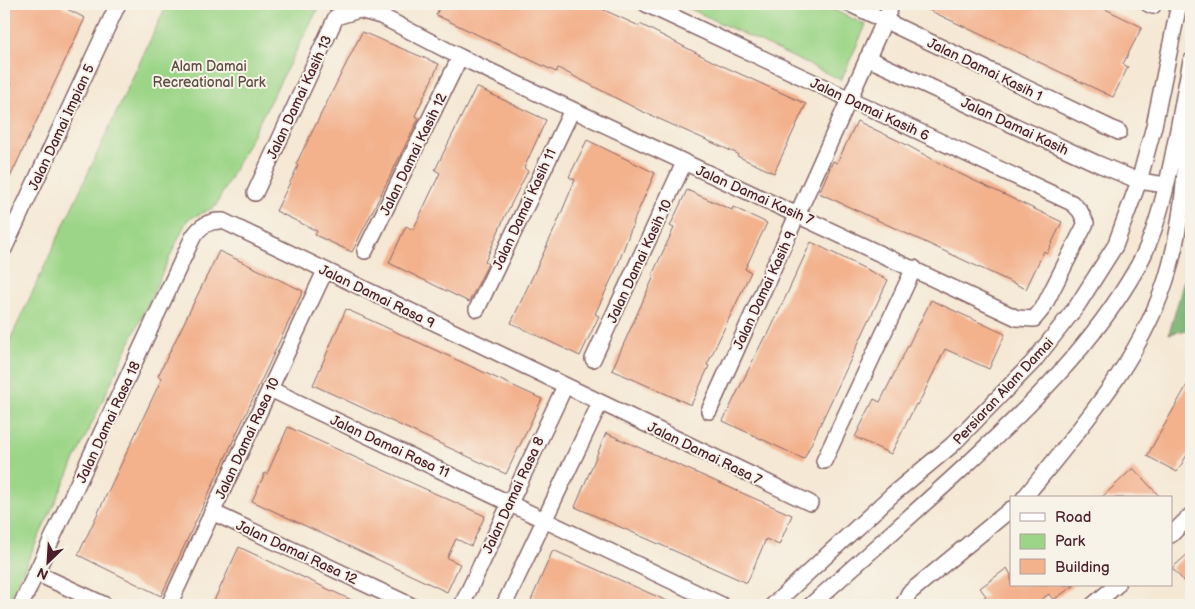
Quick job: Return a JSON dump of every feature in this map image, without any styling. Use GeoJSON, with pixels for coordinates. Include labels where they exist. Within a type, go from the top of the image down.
{"type":"FeatureCollection","features":[{"type":"Feature","properties":{"kind":"street","name":"Jalan Damai Impian 5"},"geometry":{"type":"LineString","coordinates":[[4,250],[118,4]]}},
{"type":"Feature","properties":{"kind":"street","name":"Jalan Damai Kasih 6"},"geometry":{"type":"LineString","coordinates":[[646,4],[1072,203],[1080,211],[1086,223]]}},
{"type":"Feature","properties":{"kind":"street","name":"Jalan Damai Kasih 1"},"geometry":{"type":"LineString","coordinates":[[850,4],[1119,132]]}},
{"type":"Feature","properties":{"kind":"street","name":"Jalan Damai Kasih 9"},"geometry":{"type":"LineString","coordinates":[[709,411],[799,215],[892,4]]}},
{"type":"Feature","properties":{"kind":"street","name":"Persiaran Alam Damai"},"geometry":{"type":"LineString","coordinates":[[773,605],[893,494],[952,445],[1033,362],[1077,306],[1115,246],[1139,181],[1154,126],[1179,4]]}},
{"type":"Feature","properties":{"kind":"street","name":"Jalan Damai Kasih 13"},"geometry":{"type":"LineString","coordinates":[[254,193],[336,17],[358,10],[385,10]]}},
{"type":"Feature","properties":{"kind":"street","name":"Jalan Damai Kasih 7"},"geometry":{"type":"LineString","coordinates":[[385,10],[460,57],[684,163],[914,268],[1017,318],[1034,319],[1043,308],[1086,223]]}},
{"type":"Feature","properties":{"kind":"street","name":"Jalan Damai Kasih 12"},"geometry":{"type":"LineString","coordinates":[[365,251],[460,57]]}},
{"type":"Feature","properties":{"kind":"street","name":"Jalan Damai Kasih"},"geometry":{"type":"LineString","coordinates":[[867,58],[1139,181],[1166,184]]}},
{"type":"Feature","properties":{"kind":"street","name":"Persiaran Alam Damai"},"geometry":{"type":"LineString","coordinates":[[811,605],[1024,411],[1082,350],[1139,265],[1154,227],[1166,184],[1191,61]]}},
{"type":"Feature","properties":{"kind":"street"},"geometry":{"type":"LineString","coordinates":[[1026,496],[1098,407],[1153,314],[1170,265],[1184,190],[1191,61]]}},
{"type":"Feature","properties":{"kind":"street","name":"Jalan Damai Kasih 11"},"geometry":{"type":"LineString","coordinates":[[477,309],[572,110]]}},
{"type":"Feature","properties":{"kind":"street","name":"Jalan Damai Kasih 10"},"geometry":{"type":"LineString","coordinates":[[593,359],[684,163]]}},
{"type":"Feature","properties":{"kind":"street","name":"Jalan Damai Rasa 9"},"geometry":{"type":"LineString","coordinates":[[192,237],[206,224],[215,220],[223,221],[600,403]]}},
{"type":"Feature","properties":{"kind":"street","name":"Jalan Damai Rasa 18"},"geometry":{"type":"LineString","coordinates":[[21,605],[192,237]]}},
{"type":"Feature","properties":{"kind":"street"},"geometry":{"type":"LineString","coordinates":[[824,461],[914,268]]}},
{"type":"Feature","properties":{"kind":"street","name":"Jalan Damai Rasa 10"},"geometry":{"type":"LineString","coordinates":[[168,605],[325,271]]}},
{"type":"Feature","properties":{"kind":"street","name":"Jalan Damai Rasa 8"},"geometry":{"type":"LineString","coordinates":[[462,605],[565,386]]}},
{"type":"Feature","properties":{"kind":"street","name":"Jalan Damai Rasa 11"},"geometry":{"type":"LineString","coordinates":[[270,389],[722,605]]}},
{"type":"Feature","properties":{"kind":"street"},"geometry":{"type":"LineString","coordinates":[[504,605],[600,403]]}},
{"type":"Feature","properties":{"kind":"street","name":"Jalan Damai Rasa 7"},"geometry":{"type":"LineString","coordinates":[[600,403],[810,503]]}},
{"type":"Feature","properties":{"kind":"street"},"geometry":{"type":"LineString","coordinates":[[903,605],[909,593],[1010,510]]}},
{"type":"Feature","properties":{"kind":"street","name":"Jalan Damai Rasa 12"},"geometry":{"type":"LineString","coordinates":[[212,512],[410,605]]}},
{"type":"Feature","properties":{"kind":"street"},"geometry":{"type":"LineString","coordinates":[[1172,534],[1191,515]]}},
{"type":"Feature","properties":{"kind":"street"},"geometry":{"type":"LineString","coordinates":[[36,573],[105,605]]}},
{"type":"Feature","properties":{"kind":"street"},"geometry":{"type":"LineString","coordinates":[[1094,605],[1116,586]]}},
{"type":"Feature","properties":{"kind":"green space","name":"Alam Damai Recreational Park"},"geometry":{"type":"Polygon","coordinates":[[[167,4],[328,4],[319,7],[215,207],[187,220],[7,605],[4,605],[4,353],[167,4]]]}},
{"type":"Feature","properties":{"kind":"green space"},"geometry":{"type":"Polygon","coordinates":[[[680,4],[821,4],[866,25],[841,80],[680,4]]]}},
{"type":"Feature","properties":{"kind":"green space"},"geometry":{"type":"Polygon","coordinates":[[[1191,256],[1191,329],[1169,334],[1191,256]]]}},
{"type":"Feature","properties":{"kind":"building"},"geometry":{"type":"Polygon","coordinates":[[[4,4],[57,4],[85,18],[4,190],[4,101],[12,84],[4,80],[4,4]]]}},
{"type":"Feature","properties":{"kind":"building"},"geometry":{"type":"Polygon","coordinates":[[[441,4],[591,4],[639,26],[640,24],[714,62],[806,104],[774,173],[737,156],[738,154],[639,110],[558,68],[556,72],[436,15],[441,4]]]}},
{"type":"Feature","properties":{"kind":"building"},"geometry":{"type":"Polygon","coordinates":[[[916,4],[1095,4],[1142,27],[1123,64],[1128,67],[1113,97],[916,4]]]}},
{"type":"Feature","properties":{"kind":"building"},"geometry":{"type":"Polygon","coordinates":[[[362,32],[439,64],[415,116],[419,118],[352,252],[315,235],[317,231],[276,211],[298,166],[296,164],[362,32]]]}},
{"type":"Feature","properties":{"kind":"building"},"geometry":{"type":"Polygon","coordinates":[[[476,87],[546,120],[524,168],[528,171],[505,216],[485,262],[488,264],[469,302],[389,263],[406,226],[413,230],[440,173],[435,170],[476,87]]]}},
{"type":"Feature","properties":{"kind":"building"},"geometry":{"type":"Polygon","coordinates":[[[857,121],[903,143],[956,172],[1062,222],[1047,253],[1044,251],[1026,289],[819,193],[833,161],[837,163],[857,121]]]}},
{"type":"Feature","properties":{"kind":"building"},"geometry":{"type":"Polygon","coordinates":[[[587,140],[655,173],[635,218],[617,267],[595,314],[599,316],[580,356],[511,323],[575,180],[569,177],[587,140]]]}},
{"type":"Feature","properties":{"kind":"building"},"geometry":{"type":"Polygon","coordinates":[[[687,190],[732,210],[733,207],[767,223],[745,269],[751,272],[707,365],[709,366],[691,405],[612,370],[674,228],[670,226],[687,190]]]}},
{"type":"Feature","properties":{"kind":"building"},"geometry":{"type":"Polygon","coordinates":[[[811,242],[888,280],[804,459],[723,421],[765,336],[767,337],[811,242]]]}},
{"type":"Feature","properties":{"kind":"building"},"geometry":{"type":"Polygon","coordinates":[[[219,251],[303,291],[161,596],[78,555],[162,378],[158,376],[219,251]]]}},
{"type":"Feature","properties":{"kind":"building"},"geometry":{"type":"Polygon","coordinates":[[[931,300],[1005,334],[989,369],[945,349],[918,405],[916,404],[891,454],[855,437],[874,399],[880,402],[931,300]]]}},
{"type":"Feature","properties":{"kind":"building"},"geometry":{"type":"Polygon","coordinates":[[[346,309],[542,399],[506,474],[313,385],[346,309]]]}},
{"type":"Feature","properties":{"kind":"building"},"geometry":{"type":"Polygon","coordinates":[[[1191,378],[1191,448],[1177,472],[1147,456],[1191,378]]]}},
{"type":"Feature","properties":{"kind":"building"},"geometry":{"type":"Polygon","coordinates":[[[288,427],[485,516],[471,546],[456,539],[447,558],[460,564],[447,592],[252,501],[265,473],[267,474],[288,427]]]}},
{"type":"Feature","properties":{"kind":"building"},"geometry":{"type":"Polygon","coordinates":[[[606,433],[792,515],[779,545],[766,539],[747,583],[575,507],[606,433]]]}},
{"type":"Feature","properties":{"kind":"building"},"geometry":{"type":"Polygon","coordinates":[[[1133,468],[1159,496],[1103,496],[1133,468]]]}},
{"type":"Feature","properties":{"kind":"building"},"geometry":{"type":"Polygon","coordinates":[[[239,547],[330,590],[362,605],[212,605],[239,547]]]}},
{"type":"Feature","properties":{"kind":"building"},"geometry":{"type":"Polygon","coordinates":[[[553,550],[600,571],[676,605],[529,605],[553,550]]]}},
{"type":"Feature","properties":{"kind":"building"},"geometry":{"type":"Polygon","coordinates":[[[1191,551],[1191,589],[1172,568],[1191,551]]]}},
{"type":"Feature","properties":{"kind":"building"},"geometry":{"type":"Polygon","coordinates":[[[1007,568],[1010,573],[1010,586],[1074,586],[1053,600],[1049,594],[1034,605],[974,605],[986,596],[980,588],[1007,568]]]}}]}
